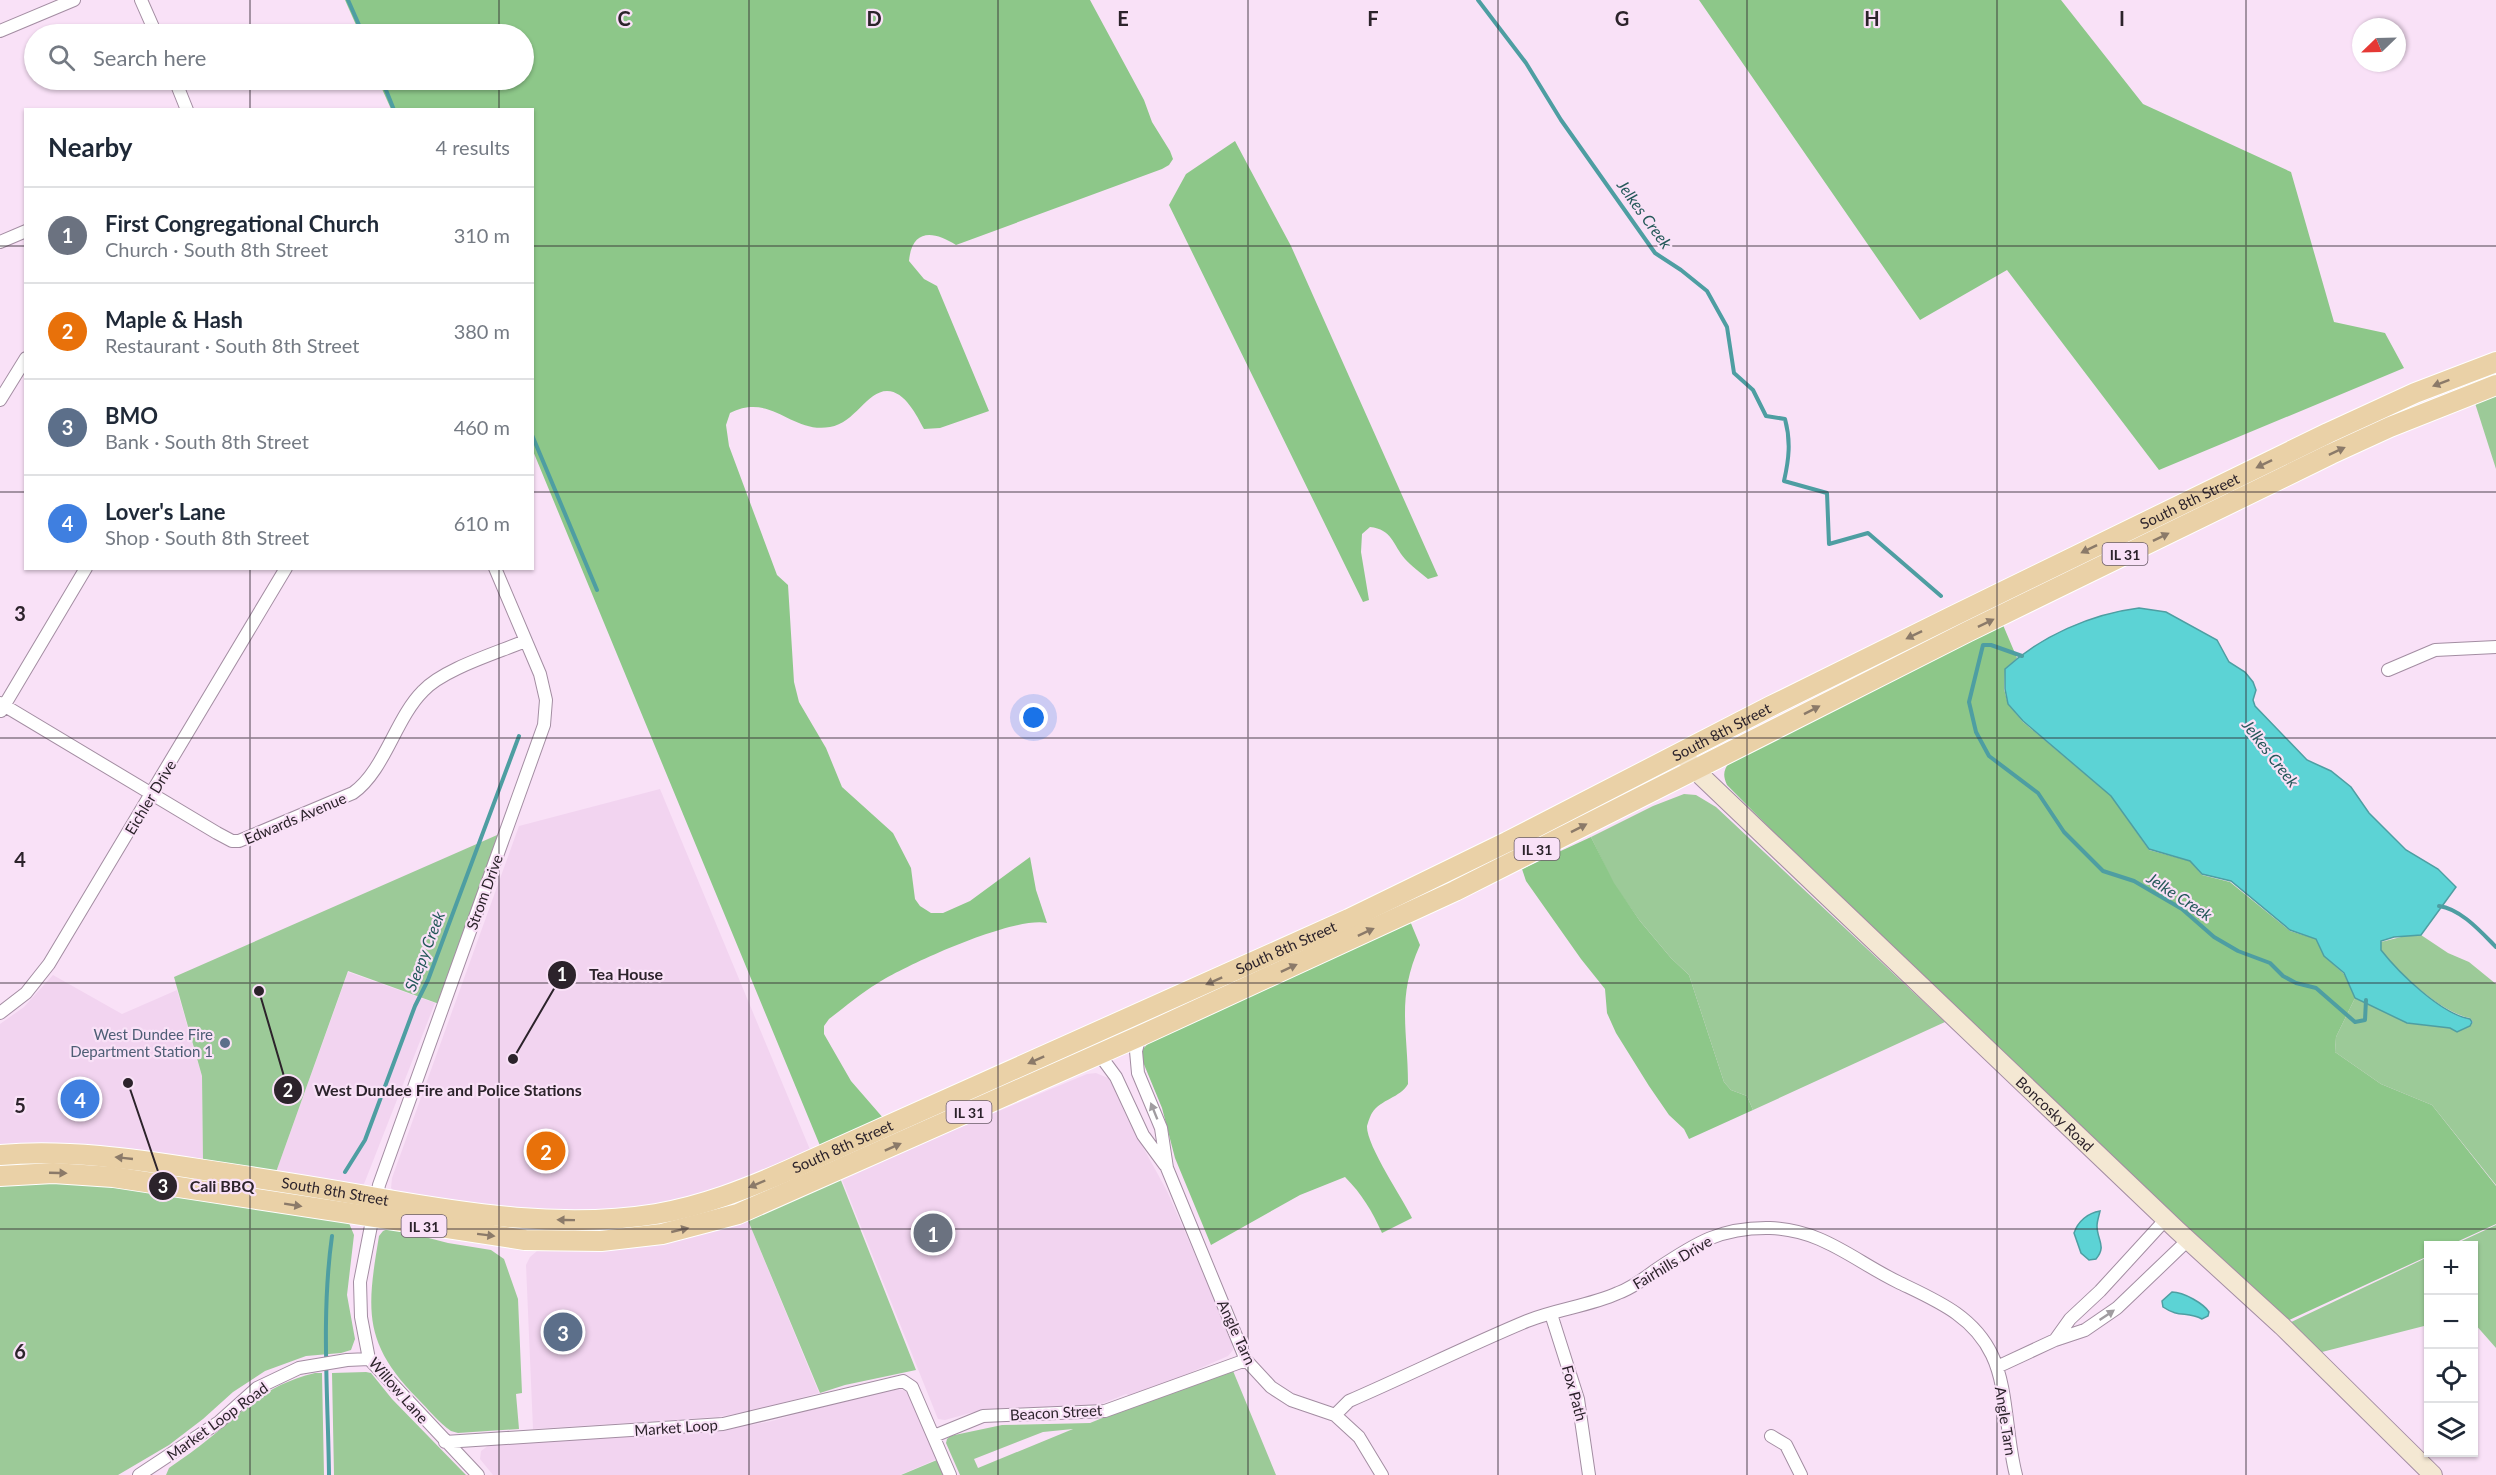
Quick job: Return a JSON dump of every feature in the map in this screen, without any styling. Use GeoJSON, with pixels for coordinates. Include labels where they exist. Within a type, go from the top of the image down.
{"type":"FeatureCollection","features":[{"type":"Feature","properties":{"kind":"main road","name":"South 8th Street"},"geometry":{"type":"LineString","coordinates":[[0,1155],[73,1154],[142,1160],[524,1219],[607,1220],[679,1209],[752,1187],[1349,919],[1507,842],[1951,616],[2328,433],[2415,393],[2496,362]]}},
{"type":"Feature","properties":{"kind":"main road","name":"South 8th Street"},"geometry":{"type":"LineString","coordinates":[[0,1176],[53,1173],[113,1177],[525,1240],[601,1241],[662,1234],[738,1214],[781,1197],[1140,1036],[1455,891],[2050,591],[2331,454],[2390,427],[2496,385]]}},
{"type":"Feature","properties":{"kind":"street"},"geometry":{"type":"LineString","coordinates":[[0,31],[74,0]]}},
{"type":"Feature","properties":{"kind":"street"},"geometry":{"type":"LineString","coordinates":[[141,0],[152,24]]}},
{"type":"Feature","properties":{"kind":"street"},"geometry":{"type":"LineString","coordinates":[[179,90],[186,108]]}},
{"type":"Feature","properties":{"kind":"street"},"geometry":{"type":"LineString","coordinates":[[0,242],[24,232]]}},
{"type":"Feature","properties":{"kind":"street"},"geometry":{"type":"LineString","coordinates":[[0,400],[24,361]]}},
{"type":"Feature","properties":{"kind":"street"},"geometry":{"type":"LineString","coordinates":[[1,707],[85,570]]}},
{"type":"Feature","properties":{"kind":"street","name":"Eichler Drive"},"geometry":{"type":"LineString","coordinates":[[0,1013],[26,993],[49,964],[284,570]]}},
{"type":"Feature","properties":{"kind":"street","name":"Strom Drive"},"geometry":{"type":"LineString","coordinates":[[373,1217],[379,1185],[543,730],[546,708],[544,687],[496,570]]}},
{"type":"Feature","properties":{"kind":"street","name":"Edwards Avenue"},"geometry":{"type":"LineString","coordinates":[[1,707],[232,841],[239,841],[354,793],[366,780],[424,689],[444,676],[525,641]]}},
{"type":"Feature","properties":{"kind":"street"},"geometry":{"type":"LineString","coordinates":[[2388,670],[2435,650],[2496,647]]}},
{"type":"Feature","properties":{"kind":"street","name":"Boncosky Road"},"geometry":{"type":"LineString","coordinates":[[1682,752],[1694,769],[2166,1220],[2282,1326],[2433,1475]]}},
{"type":"Feature","properties":{"kind":"street","name":"Angle Tarn"},"geometry":{"type":"LineString","coordinates":[[1092,1035],[1099,1054],[1116,1077],[1143,1136],[1167,1168]]}},
{"type":"Feature","properties":{"kind":"street","name":"Angle Tarn"},"geometry":{"type":"LineString","coordinates":[[1140,1036],[1136,1051],[1138,1072],[1161,1128],[1167,1168],[1246,1360],[1271,1388],[1291,1400],[1335,1415],[1359,1437],[1382,1475]]}},
{"type":"Feature","properties":{"kind":"street","name":"Willow Lane"},"geometry":{"type":"LineString","coordinates":[[373,1217],[359,1298],[369,1359],[477,1475]]}},
{"type":"Feature","properties":{"kind":"street"},"geometry":{"type":"LineString","coordinates":[[2055,1340],[2070,1319],[2100,1291],[2166,1220]]}},
{"type":"Feature","properties":{"kind":"street","name":"Fairhills Drive"},"geometry":{"type":"LineString","coordinates":[[1335,1415],[1349,1401],[1529,1320],[1592,1304],[1622,1292],[1711,1236],[1739,1230],[1771,1228],[1807,1234],[1831,1242],[1883,1274],[1931,1296],[1972,1325],[1988,1347],[1997,1367]]}},
{"type":"Feature","properties":{"kind":"street"},"geometry":{"type":"LineString","coordinates":[[1997,1367],[2055,1340],[2085,1330],[2117,1308],[2188,1240]]}},
{"type":"Feature","properties":{"kind":"street","name":"Fox Path"},"geometry":{"type":"LineString","coordinates":[[1551,1314],[1578,1399],[1589,1475]]}},
{"type":"Feature","properties":{"kind":"street","name":"Market Loop Road"},"geometry":{"type":"LineString","coordinates":[[139,1475],[156,1471],[219,1422],[257,1388],[299,1368],[347,1359],[369,1359]]}},
{"type":"Feature","properties":{"kind":"street","name":"Beacon Street"},"geometry":{"type":"LineString","coordinates":[[934,1436],[983,1416],[1105,1411],[1246,1360]]}},
{"type":"Feature","properties":{"kind":"street","name":"Angle Tarn"},"geometry":{"type":"LineString","coordinates":[[1997,1367],[2016,1475]]}},
{"type":"Feature","properties":{"kind":"street","name":"Market Loop"},"geometry":{"type":"LineString","coordinates":[[445,1442],[723,1424],[903,1381],[912,1387],[934,1436]]}},
{"type":"Feature","properties":{"kind":"street"},"geometry":{"type":"LineString","coordinates":[[934,1436],[950,1475]]}},
{"type":"Feature","properties":{"kind":"street"},"geometry":{"type":"LineString","coordinates":[[1771,1436],[1786,1445],[1801,1475]]}},
{"type":"Feature","properties":{"kind":"shaded area"},"geometry":{"type":"Polygon","coordinates":[[[345,0],[1090,0],[1144,100],[1152,122],[1170,151],[1173,159],[1162,169],[956,245],[932,235],[925,235],[915,243],[909,261],[924,279],[937,286],[989,411],[940,428],[924,429],[905,400],[887,391],[873,396],[847,420],[830,427],[816,428],[804,425],[758,407],[730,413],[726,425],[729,446],[777,575],[788,585],[794,682],[799,702],[826,748],[842,787],[893,833],[911,868],[915,899],[920,906],[931,913],[943,913],[970,901],[1030,857],[1036,890],[1047,923],[1011,927],[961,943],[936,954],[878,983],[829,1019],[824,1026],[824,1034],[851,1081],[884,1119],[821,1148],[534,453],[534,108],[391,108],[382,90],[534,90],[534,24],[356,24],[345,0]]]}},
{"type":"Feature","properties":{"kind":"shaded area"},"geometry":{"type":"Polygon","coordinates":[[[1699,0],[2061,0],[2143,104],[2291,172],[2334,322],[2385,333],[2404,368],[2159,470],[2007,270],[1920,320],[1699,0]]]}},
{"type":"Feature","properties":{"kind":"shaded area"},"geometry":{"type":"Polygon","coordinates":[[[1235,141],[1291,246],[1438,576],[1428,579],[1405,559],[1388,534],[1370,527],[1362,534],[1361,552],[1369,600],[1363,602],[1169,205],[1186,174],[1235,141]]]}},
{"type":"Feature","properties":{"kind":"shaded area"},"geometry":{"type":"Polygon","coordinates":[[[2496,392],[2496,469],[2474,400],[2496,392]]]}},
{"type":"Feature","properties":{"kind":"shaded area"},"geometry":{"type":"Polygon","coordinates":[[[2003,625],[2017,658],[2005,669],[2004,689],[2008,704],[2023,722],[2111,796],[2149,850],[2190,861],[2202,875],[2230,882],[2290,931],[2316,939],[2324,956],[2344,974],[2355,998],[2336,1037],[2335,1052],[2381,1084],[2432,1105],[2496,1186],[2496,1224],[2459,1241],[2424,1241],[2424,1258],[2285,1322],[1823,882],[1727,785],[1724,772],[1731,760],[2003,625]]]}},
{"type":"Feature","properties":{"kind":"shaded area"},"geometry":{"type":"Polygon","coordinates":[[[660,789],[811,1152],[714,1191],[660,1204],[611,1211],[506,1209],[395,1192],[391,1188],[392,1178],[519,826],[660,789]]]}},
{"type":"Feature","properties":{"kind":"shaded area"},"geometry":{"type":"Polygon","coordinates":[[[1684,794],[1696,795],[1716,807],[1945,1022],[1753,1110],[1747,1096],[1731,1090],[1724,1082],[1689,975],[1671,958],[1640,921],[1613,883],[1591,837],[1653,806],[1684,794]]]}},
{"type":"Feature","properties":{"kind":"shaded area"},"geometry":{"type":"Polygon","coordinates":[[[504,832],[442,1005],[348,971],[275,1175],[203,1163],[202,1076],[174,977],[504,832]]]}},
{"type":"Feature","properties":{"kind":"shaded area"},"geometry":{"type":"Polygon","coordinates":[[[1591,837],[1614,883],[1640,921],[1671,958],[1689,975],[1724,1082],[1731,1090],[1747,1096],[1753,1110],[1689,1139],[1684,1129],[1669,1115],[1649,1086],[1616,1033],[1607,1013],[1605,989],[1526,881],[1522,869],[1591,837]]]}},
{"type":"Feature","properties":{"kind":"shaded area"},"geometry":{"type":"Polygon","coordinates":[[[1410,921],[1420,945],[1408,981],[1406,998],[1408,1084],[1405,1089],[1376,1108],[1367,1126],[1372,1146],[1412,1218],[1382,1233],[1366,1203],[1345,1177],[1300,1195],[1211,1245],[1175,1158],[1162,1108],[1143,1062],[1143,1049],[1153,1038],[1410,921]]]}},
{"type":"Feature","properties":{"kind":"shaded area"},"geometry":{"type":"Polygon","coordinates":[[[2409,935],[2421,935],[2448,953],[2469,962],[2496,984],[2496,1185],[2432,1105],[2381,1084],[2335,1052],[2336,1037],[2355,998],[2407,1023],[2450,1028],[2457,1032],[2470,1026],[2473,1022],[2470,1018],[2447,1009],[2422,991],[2381,951],[2381,942],[2409,935]]]}},
{"type":"Feature","properties":{"kind":"shaded area"},"geometry":{"type":"Polygon","coordinates":[[[348,972],[435,1003],[364,1184],[361,1186],[275,1175],[348,972]]]}},
{"type":"Feature","properties":{"kind":"shaded area"},"geometry":{"type":"Polygon","coordinates":[[[53,975],[122,1014],[177,990],[202,1076],[203,1163],[0,1147],[0,1024],[24,1007],[53,975]]]}},
{"type":"Feature","properties":{"kind":"shaded area"},"geometry":{"type":"Polygon","coordinates":[[[1096,1073],[1108,1078],[1112,1084],[1127,1118],[1167,1191],[1231,1337],[1233,1350],[1228,1356],[1141,1394],[1132,1396],[1126,1394],[1099,1405],[1005,1408],[970,1413],[945,1420],[938,1419],[841,1177],[1087,1074],[1096,1073]]]}},
{"type":"Feature","properties":{"kind":"shaded area"},"geometry":{"type":"Polygon","coordinates":[[[840,1178],[916,1370],[845,1385],[820,1393],[747,1218],[840,1178]]]}},
{"type":"Feature","properties":{"kind":"shaded area"},"geometry":{"type":"Polygon","coordinates":[[[54,1182],[108,1185],[349,1223],[354,1235],[347,1295],[355,1339],[351,1350],[306,1356],[265,1371],[233,1392],[169,1445],[118,1475],[0,1475],[0,1183],[54,1182]]]}},
{"type":"Feature","properties":{"kind":"shaded area"},"geometry":{"type":"Polygon","coordinates":[[[747,1218],[819,1393],[753,1411],[717,1417],[533,1429],[526,1265],[530,1257],[537,1251],[747,1218]]]}},
{"type":"Feature","properties":{"kind":"shaded area"},"geometry":{"type":"Polygon","coordinates":[[[2496,1225],[2496,1348],[2478,1328],[2478,1241],[2462,1241],[2496,1225]]]}},
{"type":"Feature","properties":{"kind":"shaded area"},"geometry":{"type":"Polygon","coordinates":[[[390,1228],[448,1243],[491,1250],[504,1259],[518,1299],[522,1393],[516,1394],[519,1429],[458,1433],[451,1431],[418,1399],[387,1360],[378,1342],[371,1305],[379,1236],[390,1228]]]}},
{"type":"Feature","properties":{"kind":"shaded area"},"geometry":{"type":"Polygon","coordinates":[[[2424,1259],[2424,1326],[2318,1353],[2287,1324],[2424,1259]]]}},
{"type":"Feature","properties":{"kind":"shaded area"},"geometry":{"type":"Polygon","coordinates":[[[1231,1366],[1276,1475],[960,1475],[946,1443],[950,1436],[1002,1425],[1090,1423],[1231,1366]],[[1073,1429],[1043,1432],[974,1459],[978,1468],[1073,1429]]]}},
{"type":"Feature","properties":{"kind":"shaded area"},"geometry":{"type":"Polygon","coordinates":[[[315,1373],[322,1373],[324,1475],[166,1475],[169,1468],[258,1398],[283,1384],[315,1373]]]}},
{"type":"Feature","properties":{"kind":"shaded area"},"geometry":{"type":"Polygon","coordinates":[[[332,1373],[371,1373],[392,1399],[466,1475],[334,1475],[332,1373]]]}},
{"type":"Feature","properties":{"kind":"shaded area"},"geometry":{"type":"Polygon","coordinates":[[[899,1389],[908,1392],[937,1459],[900,1475],[493,1475],[480,1459],[481,1451],[489,1445],[719,1431],[772,1421],[852,1398],[899,1389]]]}},
{"type":"Feature","properties":{"kind":"shaded area"},"geometry":{"type":"Polygon","coordinates":[[[937,1460],[944,1475],[901,1475],[937,1460]]]}},
{"type":"Feature","properties":{"kind":"water"},"geometry":{"type":"Polygon","coordinates":[[[2139,608],[2166,612],[2217,640],[2229,662],[2245,672],[2253,682],[2256,690],[2253,700],[2255,706],[2307,760],[2331,771],[2351,787],[2369,813],[2406,850],[2438,869],[2456,887],[2421,935],[2394,937],[2381,941],[2381,950],[2409,981],[2446,1009],[2470,1019],[2472,1022],[2470,1026],[2457,1032],[2450,1028],[2407,1023],[2355,998],[2344,973],[2324,956],[2316,939],[2290,930],[2231,881],[2202,874],[2190,861],[2149,849],[2111,796],[2023,721],[2008,704],[2005,669],[2034,646],[2085,621],[2139,608]]]}},
{"type":"Feature","properties":{"kind":"water"},"geometry":{"type":"Polygon","coordinates":[[[2100,1211],[2097,1231],[2101,1250],[2096,1259],[2089,1260],[2081,1253],[2074,1233],[2084,1218],[2100,1211]]]}},
{"type":"Feature","properties":{"kind":"water"},"geometry":{"type":"Polygon","coordinates":[[[2172,1292],[2188,1296],[2198,1302],[2209,1312],[2208,1316],[2202,1319],[2163,1307],[2162,1301],[2172,1292]]]}},
{"type":"Feature","properties":{"kind":"waterway","name":"Sleepy Creek"},"geometry":{"type":"LineString","coordinates":[[348,0],[359,24]]}},
{"type":"Feature","properties":{"kind":"waterway","name":"Jelkes Creek"},"geometry":{"type":"LineString","coordinates":[[1478,0],[1526,63],[1561,120],[1655,253],[1707,291],[1727,327],[1734,373],[1753,390],[1766,416],[1785,419],[1789,450],[1784,481],[1827,493],[1829,544],[1868,533],[1941,596]]}},
{"type":"Feature","properties":{"kind":"waterway","name":"Sleepy Creek"},"geometry":{"type":"LineString","coordinates":[[386,90],[393,108]]}},
{"type":"Feature","properties":{"kind":"waterway","name":"Sleepy Creek"},"geometry":{"type":"LineString","coordinates":[[534,440],[597,590]]}},
{"type":"Feature","properties":{"kind":"waterway","name":"Jelke Creek"},"geometry":{"type":"LineString","coordinates":[[2022,656],[1991,645],[1983,645],[1969,702],[1976,732],[1989,756],[2038,793],[2064,832],[2103,871],[2134,881],[2182,909],[2214,937],[2238,951],[2270,963],[2283,976],[2296,983],[2316,988],[2355,1022],[2365,1020],[2366,1000]]}},
{"type":"Feature","properties":{"kind":"waterway","name":"Sleepy Creek"},"geometry":{"type":"LineString","coordinates":[[345,1172],[365,1140],[415,1006],[428,980],[519,736]]}},
{"type":"Feature","properties":{"kind":"waterway","name":"Jelkes Creek"},"geometry":{"type":"LineString","coordinates":[[2439,906],[2463,916],[2496,947]]}},
{"type":"Feature","properties":{"kind":"waterway","name":"Sleepy Creek"},"geometry":{"type":"LineString","coordinates":[[329,1475],[326,1325],[332,1236]]}},
{"type":"Feature","properties":{"kind":"place","name":"West Dundee Fire and Police Stations"},"geometry":{"type":"Point","coordinates":[259,991]}},
{"type":"Feature","properties":{"kind":"place","name":"West Dundee Fire Department Station 1"},"geometry":{"type":"Point","coordinates":[225,1043]}},
{"type":"Feature","properties":{"kind":"place","name":"Tea House"},"geometry":{"type":"Point","coordinates":[513,1059]}},
{"type":"Feature","properties":{"kind":"place","name":"Cali BBQ"},"geometry":{"type":"Point","coordinates":[128,1083]}},
{"type":"Feature","properties":{"kind":"place","name":"Lover's Lane"},"geometry":{"type":"Point","coordinates":[80,1099]}},
{"type":"Feature","properties":{"kind":"place","name":"Maple & Hash"},"geometry":{"type":"Point","coordinates":[546,1151]}},
{"type":"Feature","properties":{"kind":"place","name":"First Congregational Church"},"geometry":{"type":"Point","coordinates":[933,1233]}},
{"type":"Feature","properties":{"kind":"place","name":"BMO"},"geometry":{"type":"Point","coordinates":[563,1332]}}]}
